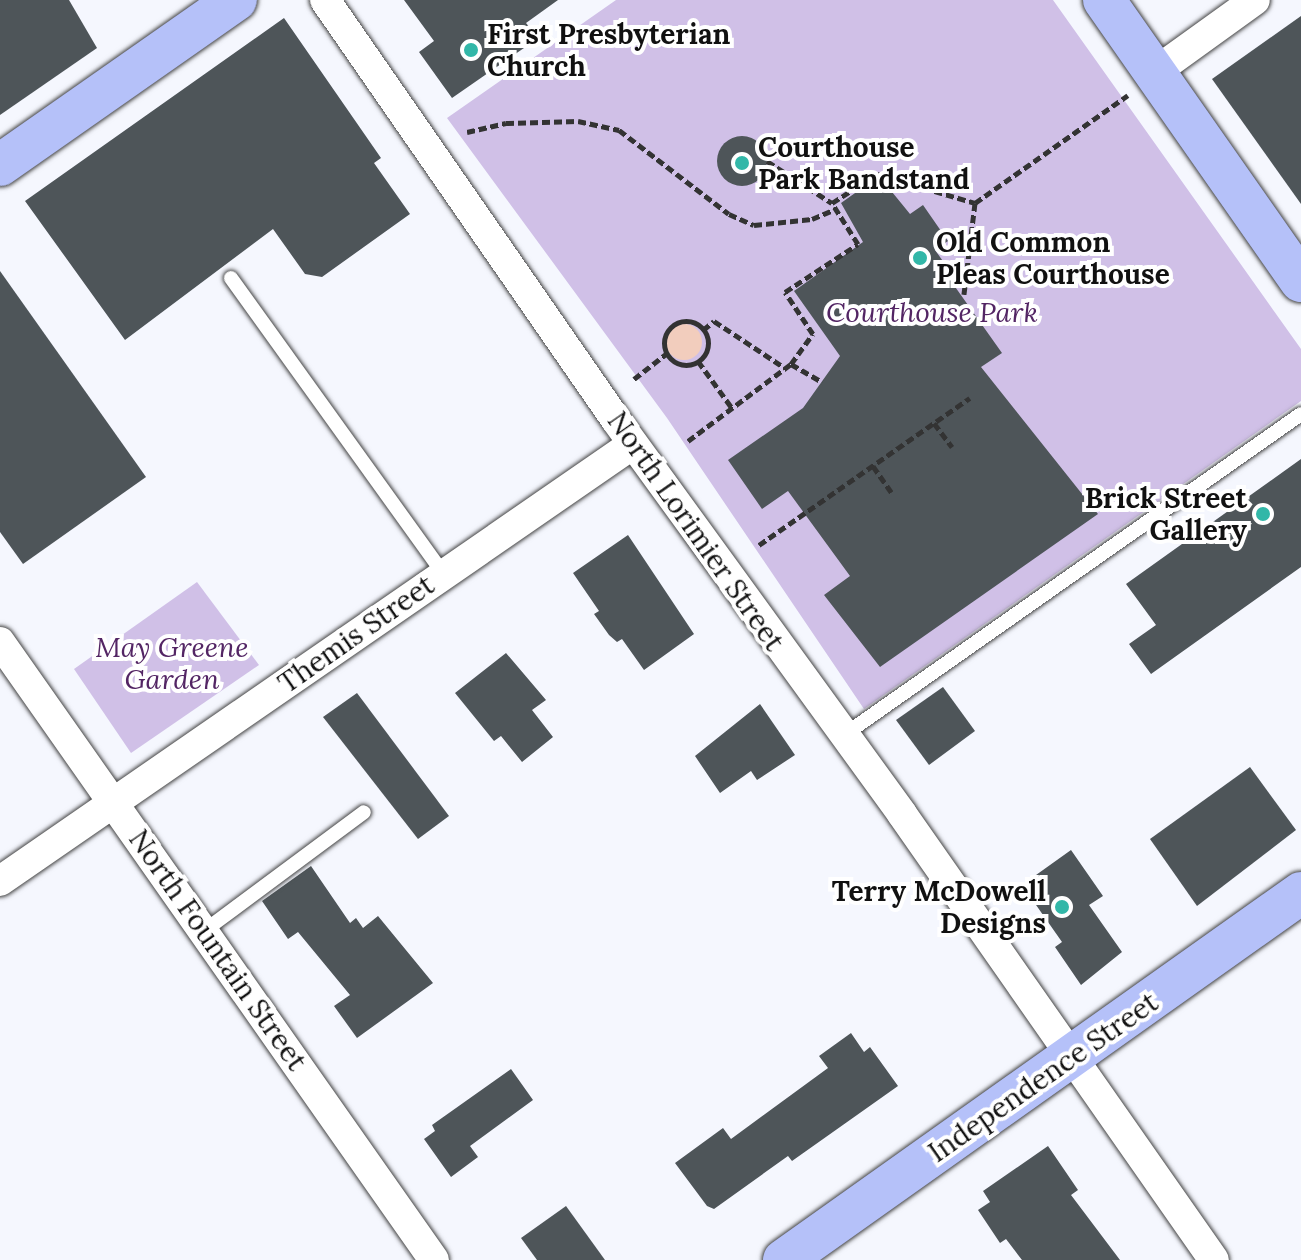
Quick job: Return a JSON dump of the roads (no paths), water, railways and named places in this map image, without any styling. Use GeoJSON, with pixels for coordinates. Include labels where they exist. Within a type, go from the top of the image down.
{"type":"FeatureCollection","features":[{"type":"Feature","properties":{"kind":"street"},"geometry":{"type":"LineString","coordinates":[[0,165],[236,0]]}},
{"type":"Feature","properties":{"kind":"street","name":"North Lorimier Street"},"geometry":{"type":"LineString","coordinates":[[325,0],[633,444],[844,735],[1214,1260]]}},
{"type":"Feature","properties":{"kind":"street"},"geometry":{"type":"LineString","coordinates":[[1104,0],[1142,83],[1301,281]]}},
{"type":"Feature","properties":{"kind":"street"},"geometry":{"type":"LineString","coordinates":[[1142,83],[1255,0]]}},
{"type":"Feature","properties":{"kind":"street","name":"Themis Street"},"geometry":{"type":"LineString","coordinates":[[0,881],[633,444]]}},
{"type":"Feature","properties":{"kind":"street","name":"North Fountain Street"},"geometry":{"type":"LineString","coordinates":[[0,642],[115,800],[434,1260]]}},
{"type":"Feature","properties":{"kind":"street","name":"Independence Street"},"geometry":{"type":"LineString","coordinates":[[784,1260],[1301,893]]}},
{"type":"Feature","properties":{"kind":"lane"},"geometry":{"type":"LineString","coordinates":[[231,278],[444,574]]}},
{"type":"Feature","properties":{"kind":"lane"},"geometry":{"type":"LineString","coordinates":[[844,735],[1301,414]]}},
{"type":"Feature","properties":{"kind":"lane"},"geometry":{"type":"LineString","coordinates":[[204,931],[364,812]]}},
{"type":"Feature","properties":{"kind":"place","name":"First Presbyterian Church"},"geometry":{"type":"Point","coordinates":[471,50]}},
{"type":"Feature","properties":{"kind":"place","name":"Courthouse Park Bandstand"},"geometry":{"type":"Point","coordinates":[742,163]}},
{"type":"Feature","properties":{"kind":"place","name":"Old Common Pleas Courthouse"},"geometry":{"type":"Point","coordinates":[920,258]}},
{"type":"Feature","properties":{"kind":"place","name":"Brick Street Gallery"},"geometry":{"type":"Point","coordinates":[1263,514]}},
{"type":"Feature","properties":{"kind":"place","name":"Terry McDowell Designs"},"geometry":{"type":"Point","coordinates":[1062,907]}},
{"type":"Feature","properties":{"kind":"park label","name":"Courthouse Park"},"geometry":{"type":"Point","coordinates":[932,312]}},
{"type":"Feature","properties":{"kind":"park label","name":"May Greene Garden"},"geometry":{"type":"Point","coordinates":[172,663]}}]}
